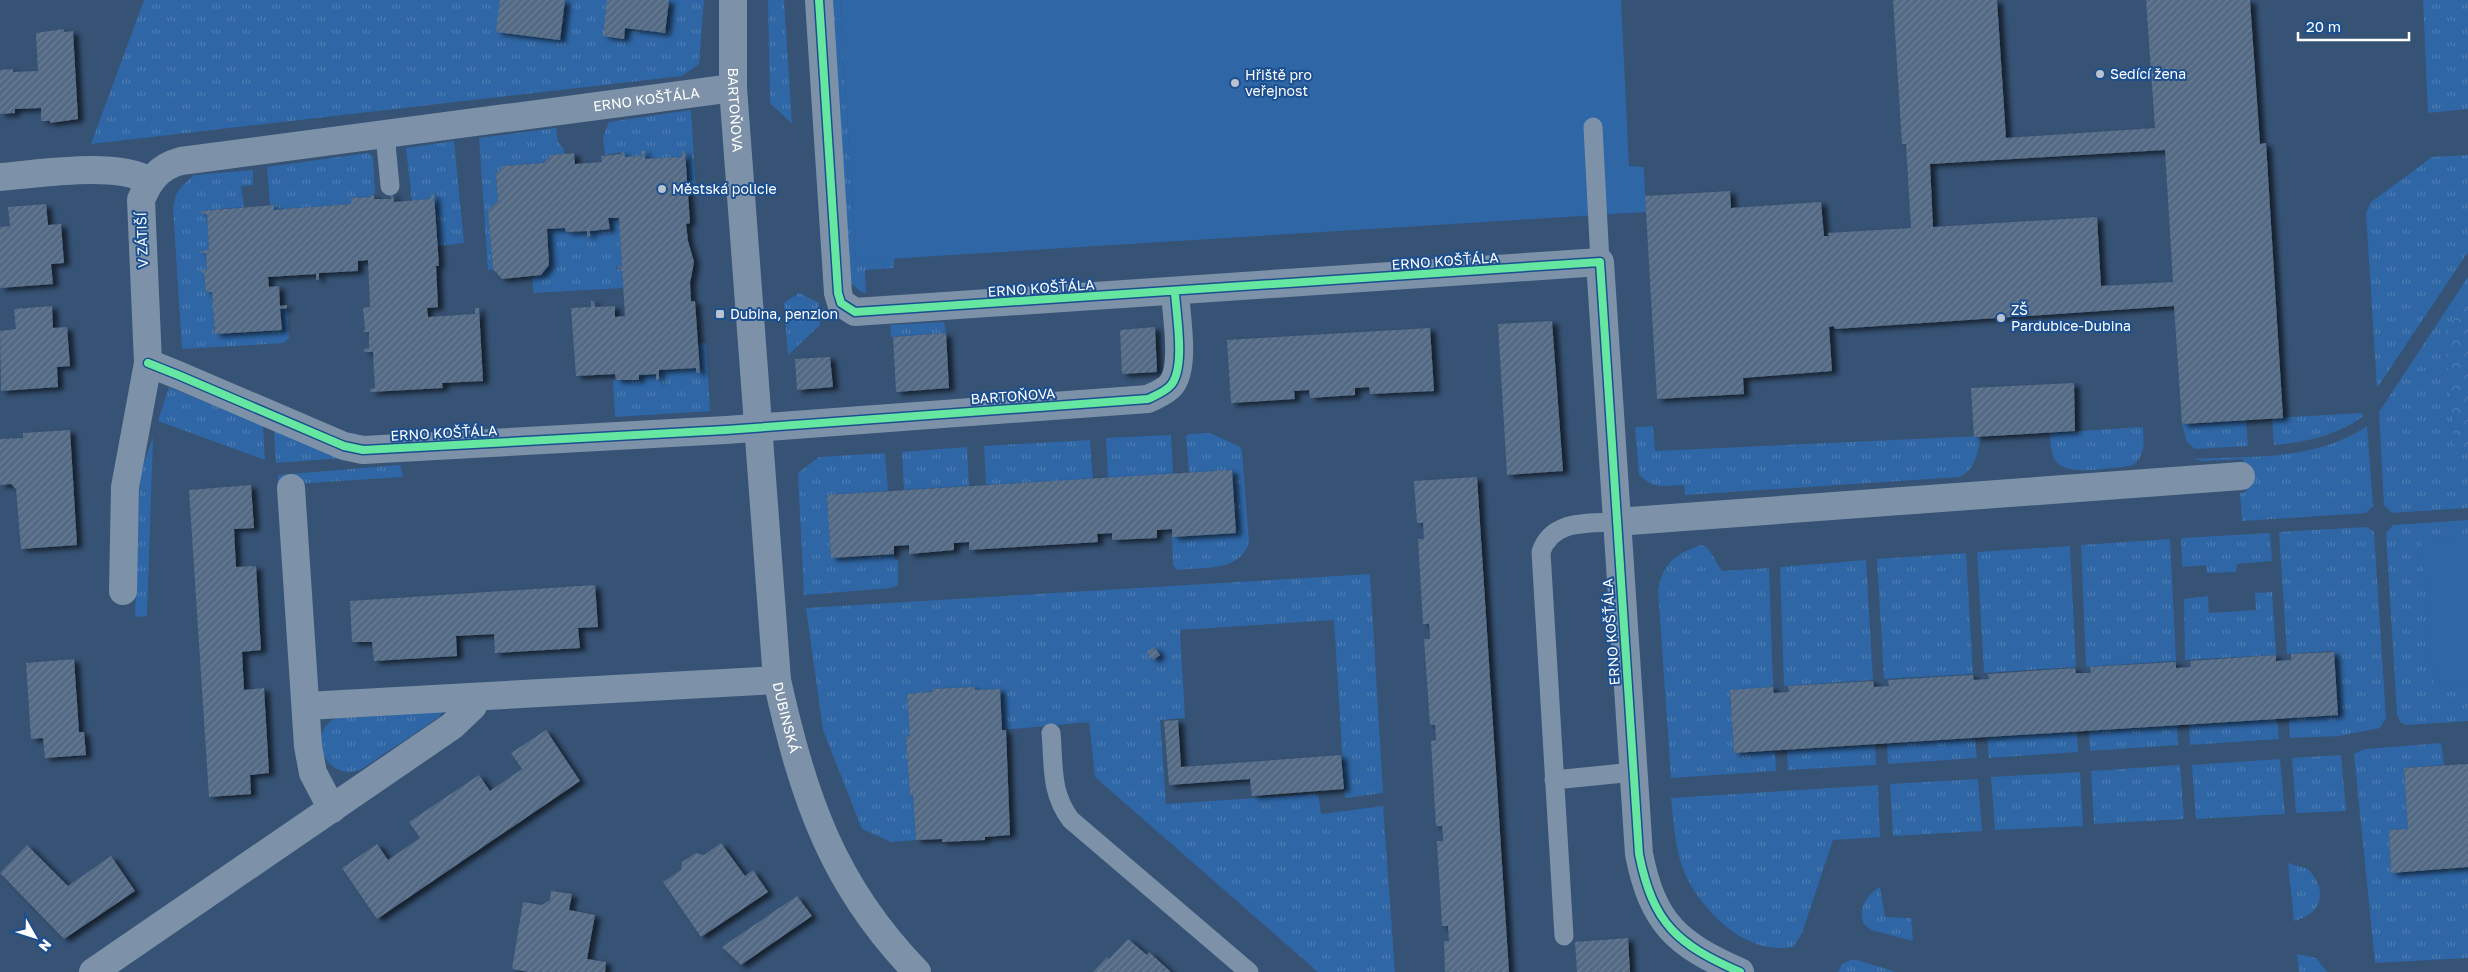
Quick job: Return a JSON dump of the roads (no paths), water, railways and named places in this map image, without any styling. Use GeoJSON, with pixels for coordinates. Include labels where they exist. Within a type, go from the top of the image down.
{"type":"FeatureCollection","features":[{"type":"Feature","properties":{"kind":"street","name":"BARTOŇOVA"},"geometry":{"type":"LineString","coordinates":[[733,0],[733,88],[758,428],[1148,399],[1160,394],[1172,384],[1177,373],[1179,358],[1174,292]]}},
{"type":"Feature","properties":{"kind":"street","name":"ERNO KOŠŤÁLA"},"geometry":{"type":"LineString","coordinates":[[819,0],[838,293],[841,303],[848,309],[866,312],[1600,262],[1639,854],[1644,880],[1653,905],[1667,926],[1683,942],[1709,958],[1740,972]]}},
{"type":"Feature","properties":{"kind":"street","name":"ERNO KOŠŤÁLA"},"geometry":{"type":"LineString","coordinates":[[150,181],[166,166],[181,161],[733,88]]}},
{"type":"Feature","properties":{"kind":"street"},"geometry":{"type":"LineString","coordinates":[[0,177],[110,171],[137,174],[150,181]]}},
{"type":"Feature","properties":{"kind":"street","name":"V ZÁTIŠÍ"},"geometry":{"type":"LineString","coordinates":[[123,591],[125,487],[148,364],[140,215],[141,200],[150,181]]}},
{"type":"Feature","properties":{"kind":"street","name":"ERNO KOŠŤÁLA"},"geometry":{"type":"LineString","coordinates":[[148,364],[344,446],[363,450],[758,428]]}},
{"type":"Feature","properties":{"kind":"street","name":"DUBINSKÁ"},"geometry":{"type":"LineString","coordinates":[[758,428],[777,680],[793,752],[808,799],[825,841],[847,882],[873,921],[917,972]]}},
{"type":"Feature","properties":{"kind":"street"},"geometry":{"type":"LineString","coordinates":[[1616,522],[2241,476]]}},
{"type":"Feature","properties":{"kind":"street"},"geometry":{"type":"LineString","coordinates":[[291,488],[308,746],[313,773],[332,809]]}},
{"type":"Feature","properties":{"kind":"street"},"geometry":{"type":"LineString","coordinates":[[306,706],[777,680]]}},
{"type":"Feature","properties":{"kind":"street"},"geometry":{"type":"LineString","coordinates":[[93,972],[458,722],[473,706],[475,697]]}},
{"type":"Feature","properties":{"kind":"lane"},"geometry":{"type":"LineString","coordinates":[[1593,127],[1600,262]]}},
{"type":"Feature","properties":{"kind":"lane"},"geometry":{"type":"LineString","coordinates":[[385,134],[390,186]]}},
{"type":"Feature","properties":{"kind":"lane"},"geometry":{"type":"LineString","coordinates":[[1564,936],[1541,552],[1548,536],[1561,527],[1616,522]]}},
{"type":"Feature","properties":{"kind":"lane"},"geometry":{"type":"LineString","coordinates":[[1051,733],[1056,793],[1061,807],[1071,820],[1249,972]]}},
{"type":"Feature","properties":{"kind":"lane"},"geometry":{"type":"LineString","coordinates":[[1554,780],[1634,772]]}},
{"type":"Feature","properties":{"kind":"place","name":"Sedící žena"},"geometry":{"type":"Point","coordinates":[2100,74]}},
{"type":"Feature","properties":{"kind":"place","name":"Hřiště pro veřejnost"},"geometry":{"type":"Point","coordinates":[1235,83]}},
{"type":"Feature","properties":{"kind":"place","name":"Městská policie"},"geometry":{"type":"Point","coordinates":[662,189]}},
{"type":"Feature","properties":{"kind":"place","name":"Dubina, penzion"},"geometry":{"type":"Point","coordinates":[720,314]}},
{"type":"Feature","properties":{"kind":"place","name":"ZŠ Pardubice-Dubina"},"geometry":{"type":"Point","coordinates":[2001,318]}}]}
